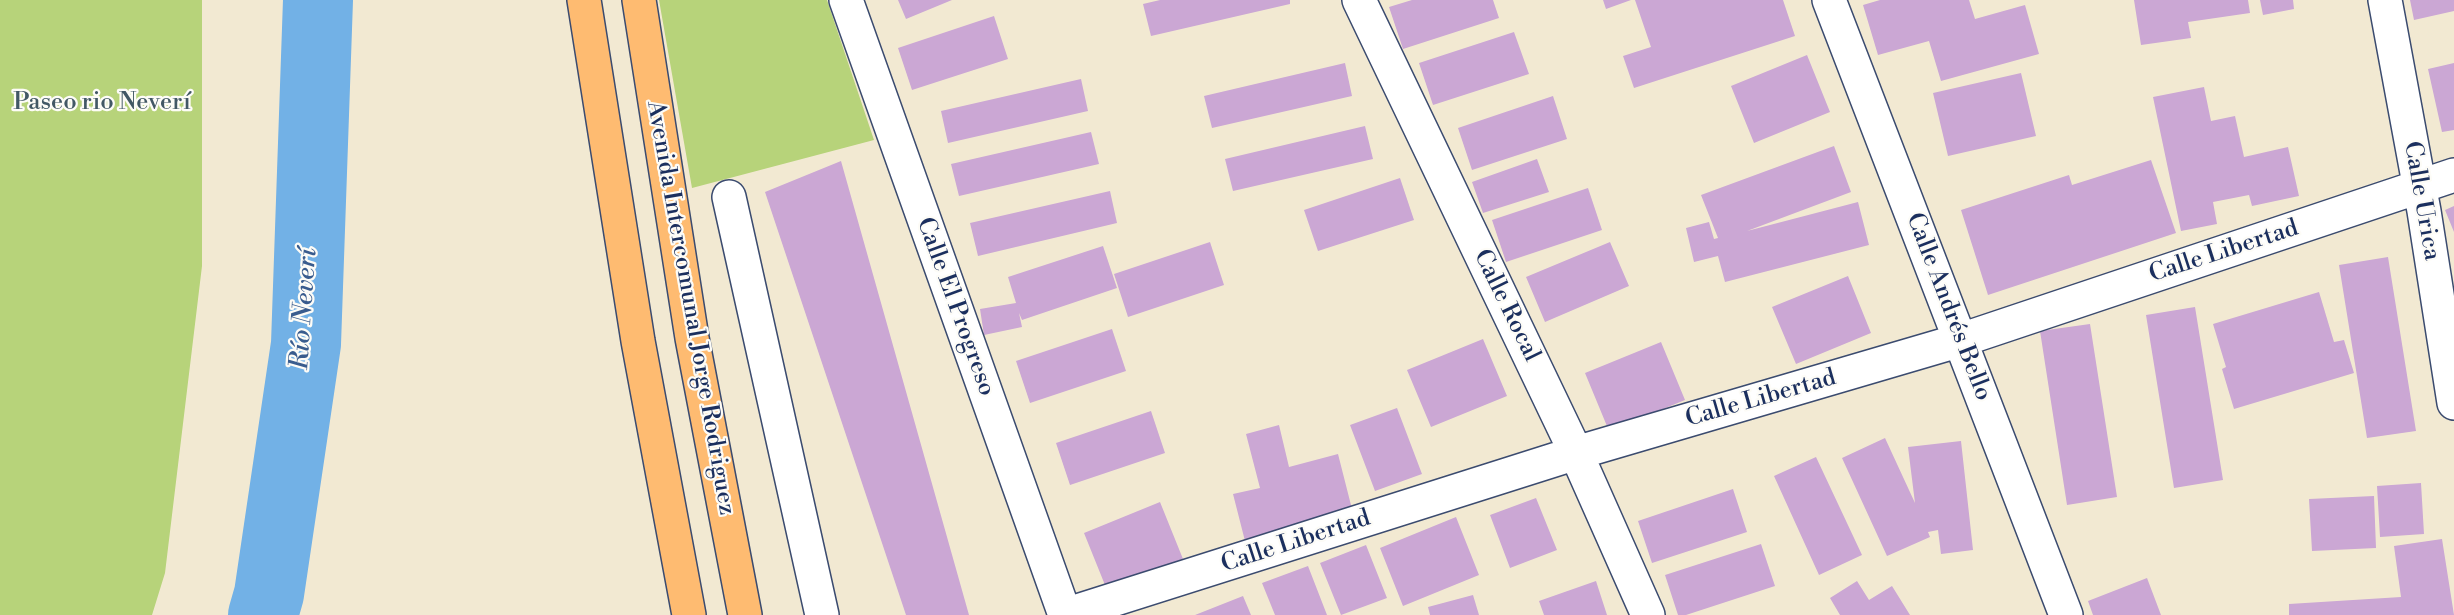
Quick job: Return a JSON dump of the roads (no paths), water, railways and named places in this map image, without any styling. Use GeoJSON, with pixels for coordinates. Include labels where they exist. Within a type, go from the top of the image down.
{"type":"FeatureCollection","features":[{"type":"Feature","properties":{"kind":"main road"},"geometry":{"type":"LineString","coordinates":[[584,0],[638,341],[689,615]]}},
{"type":"Feature","properties":{"kind":"main road","name":"Avenida Intercomunal Jorge Rodriguez"},"geometry":{"type":"LineString","coordinates":[[639,0],[692,338],[745,615]]}},
{"type":"Feature","properties":{"kind":"street","name":"Calle El Progreso"},"geometry":{"type":"LineString","coordinates":[[846,0],[1065,615]]}},
{"type":"Feature","properties":{"kind":"street","name":"Calle Rocal"},"geometry":{"type":"LineString","coordinates":[[1359,0],[1576,453],[1648,615]]}},
{"type":"Feature","properties":{"kind":"street","name":"Calle Andrés Bello"},"geometry":{"type":"LineString","coordinates":[[1829,0],[2066,615]]}},
{"type":"Feature","properties":{"kind":"street","name":"Calle Urica"},"geometry":{"type":"LineString","coordinates":[[2385,0],[2420,186],[2454,403]]}},
{"type":"Feature","properties":{"kind":"street","name":"Calle Libertad"},"geometry":{"type":"LineString","coordinates":[[1065,615],[1576,453],[1961,340],[2454,175]]}},
{"type":"Feature","properties":{"kind":"street"},"geometry":{"type":"LineString","coordinates":[[729,197],[822,615]]}},
{"type":"Feature","properties":{"kind":"waterway","name":"Río Neverí"},"geometry":{"type":"LineString","coordinates":[[263,615],[269,594],[306,344],[318,0]]}},
{"type":"Feature","properties":{"kind":"park label","name":"Paseo rio Neverí"},"geometry":{"type":"Point","coordinates":[102,103]}}]}
